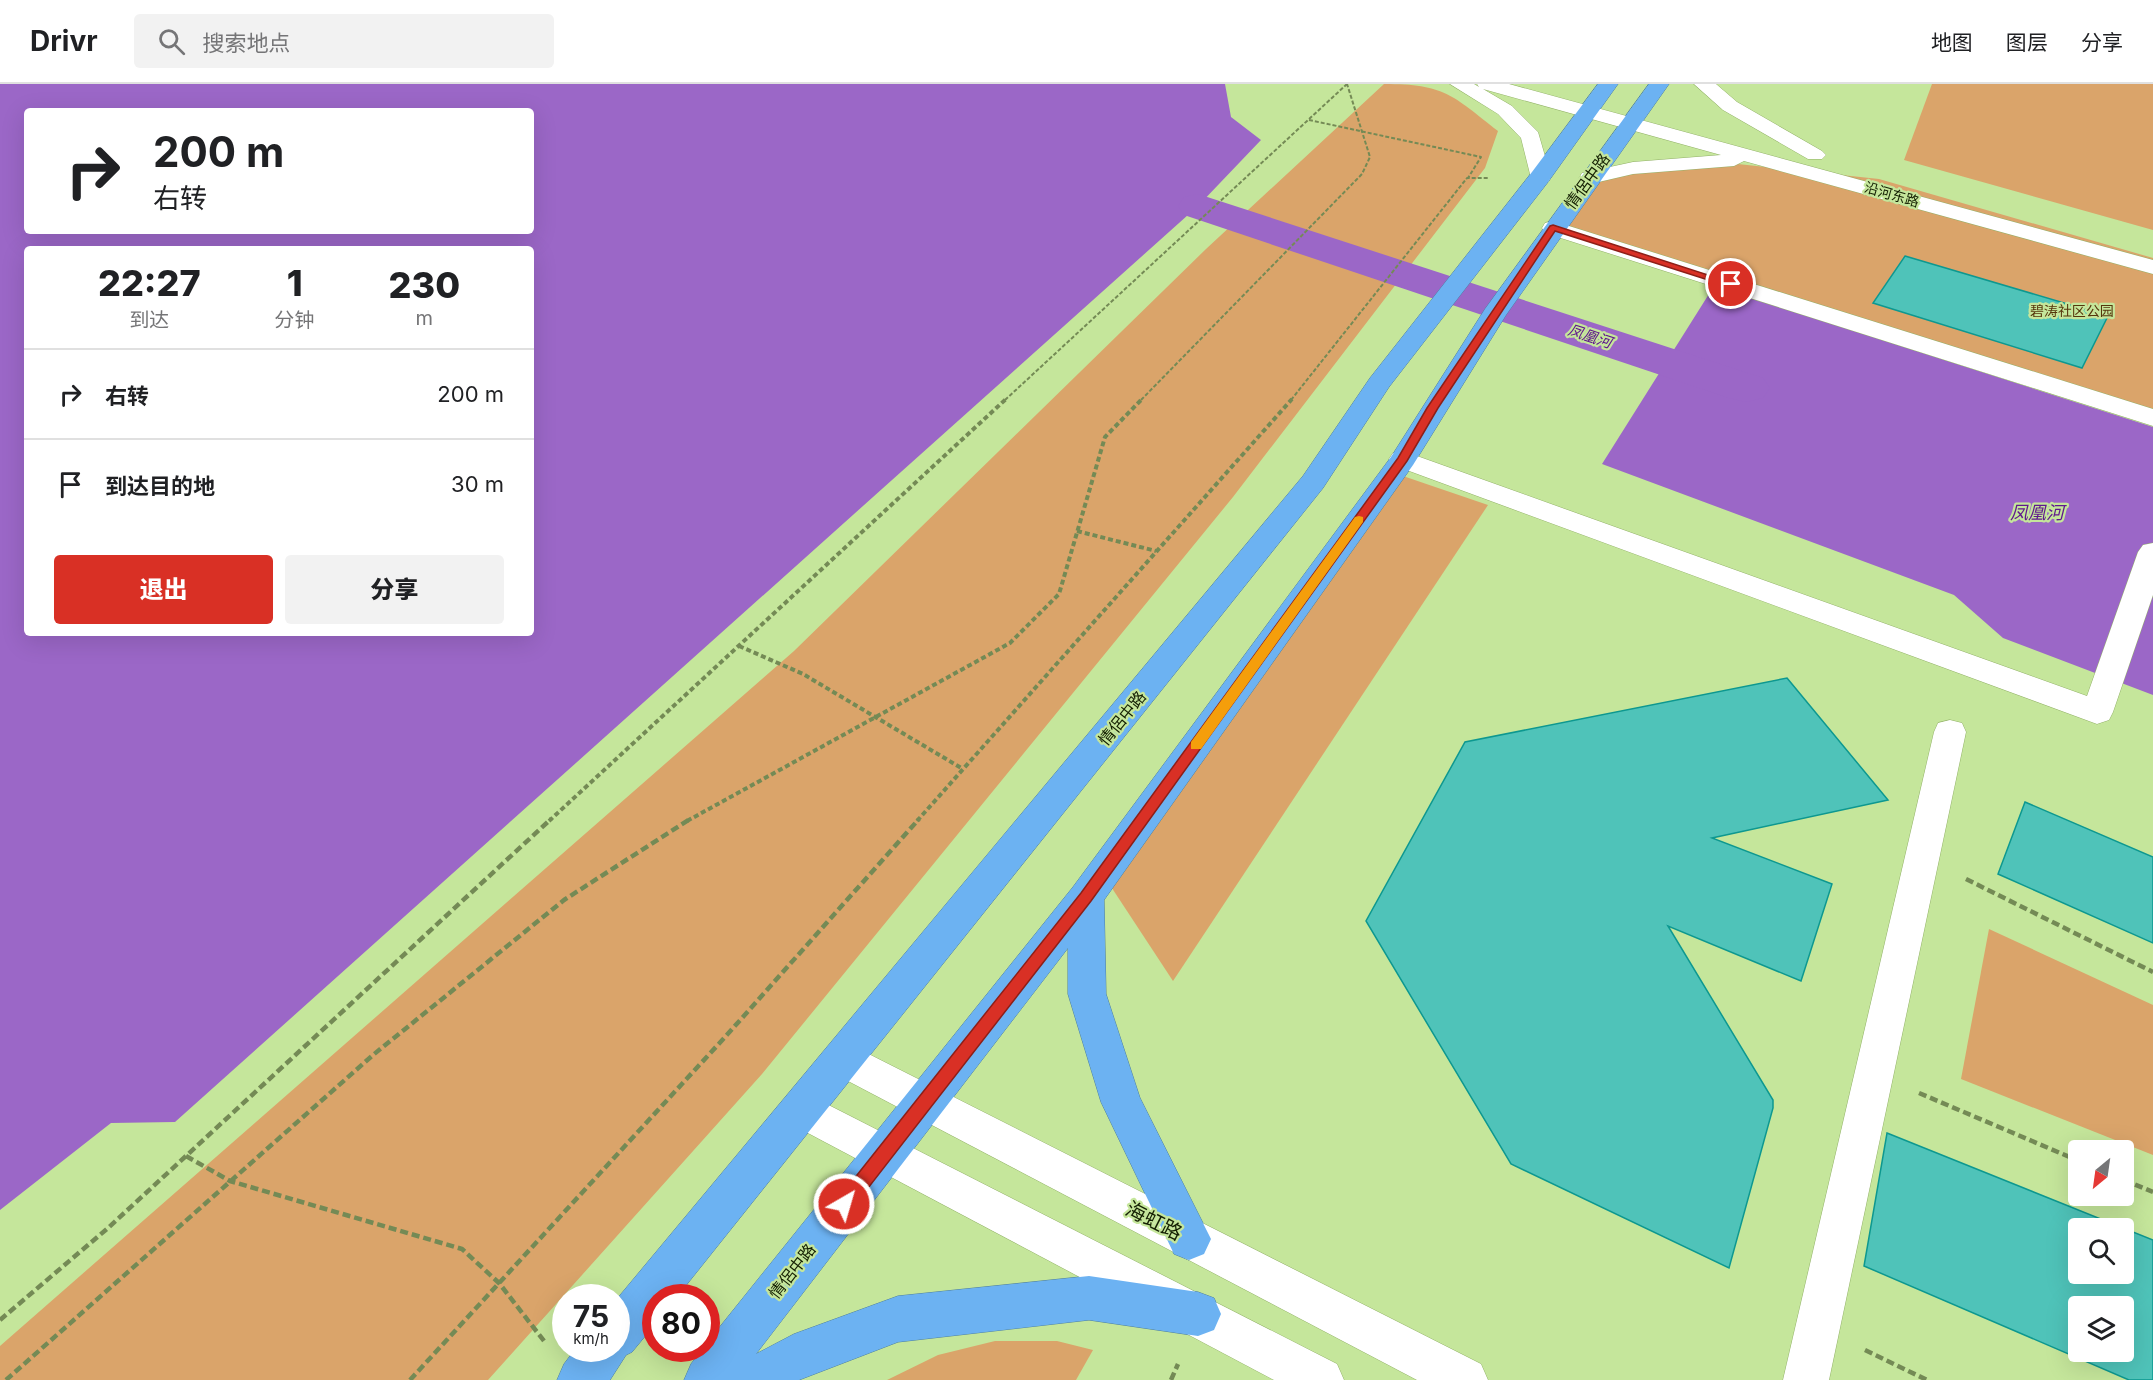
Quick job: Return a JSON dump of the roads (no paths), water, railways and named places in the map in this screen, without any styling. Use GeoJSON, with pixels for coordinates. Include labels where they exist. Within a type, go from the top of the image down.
{"type":"FeatureCollection","features":[{"type":"Feature","properties":{"kind":"highway","name":"情侶中路"},"geometry":{"type":"LineString","coordinates":[[707,1380],[1086,897],[1403,459],[1432,408],[1553,228],[1659,84]]}},
{"type":"Feature","properties":{"kind":"highway","name":"情侶中路"},"geometry":{"type":"LineString","coordinates":[[630,1319],[803,1110],[1313,482],[1379,383],[1540,177],[1598,97]]}},
{"type":"Feature","properties":{"kind":"highway"},"geometry":{"type":"LineString","coordinates":[[1086,897],[1087,994],[1121,1102],[1189,1239]]}},
{"type":"Feature","properties":{"kind":"highway"},"geometry":{"type":"LineString","coordinates":[[757,1380],[794,1357],[898,1319],[1089,1299],[1198,1314]]}},
{"type":"Feature","properties":{"kind":"highway"},"geometry":{"type":"LineString","coordinates":[[580,1380],[595,1362]]}},
{"type":"Feature","properties":{"kind":"street"},"geometry":{"type":"LineString","coordinates":[[1460,84],[1505,110],[1531,136],[1540,177]]}},
{"type":"Feature","properties":{"kind":"street"},"geometry":{"type":"LineString","coordinates":[[1487,84],[1598,97]]}},
{"type":"Feature","properties":{"kind":"street"},"geometry":{"type":"LineString","coordinates":[[1549,84],[1598,97],[1636,116]]}},
{"type":"Feature","properties":{"kind":"street"},"geometry":{"type":"LineString","coordinates":[[1704,84],[1730,106],[1815,155]]}},
{"type":"Feature","properties":{"kind":"street","name":"沿河东路"},"geometry":{"type":"LineString","coordinates":[[1636,116],[1815,155],[2153,247]]}},
{"type":"Feature","properties":{"kind":"street","name":"沿河东路"},"geometry":{"type":"LineString","coordinates":[[1636,116],[1793,166],[2153,267]]}},
{"type":"Feature","properties":{"kind":"street"},"geometry":{"type":"LineString","coordinates":[[1590,178],[1633,168],[1699,161],[1739,160],[1793,166]]}},
{"type":"Feature","properties":{"kind":"street"},"geometry":{"type":"LineString","coordinates":[[1553,228],[2153,418]]}},
{"type":"Feature","properties":{"kind":"street"},"geometry":{"type":"LineString","coordinates":[[1403,459],[2097,712],[2153,552]]}},
{"type":"Feature","properties":{"kind":"street"},"geometry":{"type":"LineString","coordinates":[[1806,1380],[1950,732]]}},
{"type":"Feature","properties":{"kind":"street","name":"海虹路"},"geometry":{"type":"LineString","coordinates":[[843,1059],[1465,1380]]}},
{"type":"Feature","properties":{"kind":"street"},"geometry":{"type":"LineString","coordinates":[[803,1110],[1321,1380]]}},
{"type":"Feature","properties":{"kind":"water"},"geometry":{"type":"Polygon","coordinates":[[[0,84],[1225,84],[1231,117],[1261,140],[1198,206],[175,1122],[111,1123],[0,1210],[0,84]]]}},
{"type":"Feature","properties":{"kind":"water","name":"凤凰河"},"geometry":{"type":"Polygon","coordinates":[[[1714,286],[2153,427],[2153,695],[2003,638],[1954,595],[1602,464],[1714,286]]]}},
{"type":"Feature","properties":{"kind":"waterway","name":"凤凰河"},"geometry":{"type":"LineString","coordinates":[[1198,206],[1746,388]]}},
{"type":"Feature","properties":{"kind":"park label","name":"碧涛社区公园"},"geometry":{"type":"Point","coordinates":[2072,310]}}]}
